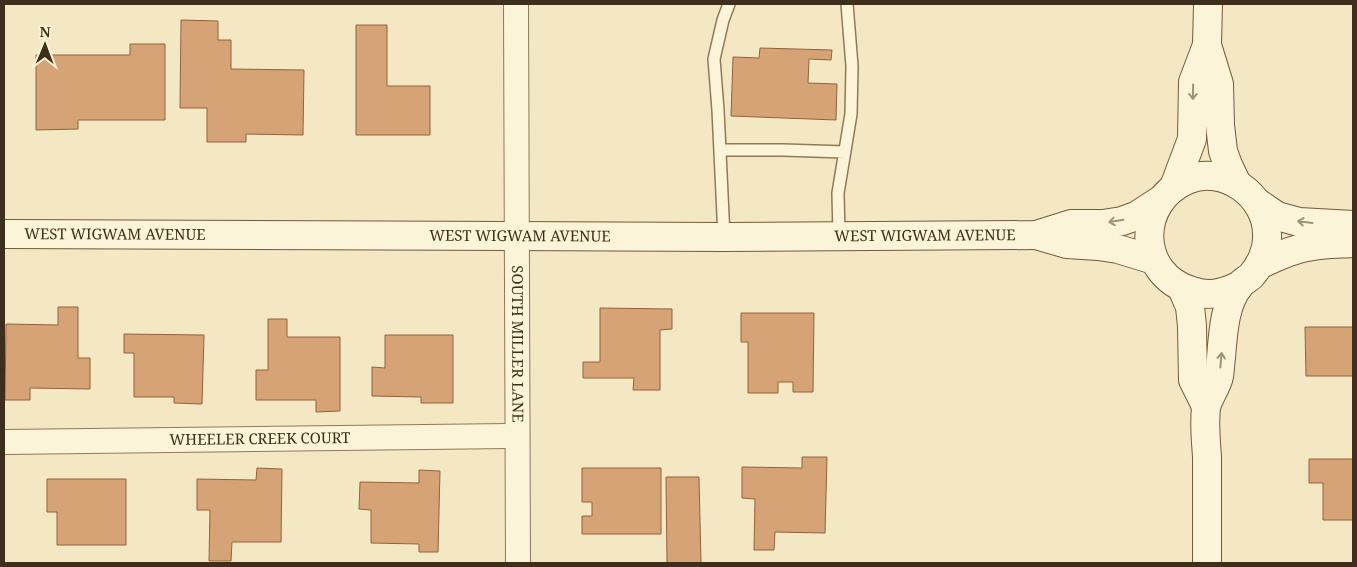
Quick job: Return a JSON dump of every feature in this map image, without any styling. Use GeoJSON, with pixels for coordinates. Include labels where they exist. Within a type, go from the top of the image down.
{"type":"FeatureCollection","features":[{"type":"Feature","properties":{"kind":"street","name":"SOUTH MILLER LANE"},"geometry":{"type":"LineString","coordinates":[[516,4],[518,563]]}},
{"type":"Feature","properties":{"kind":"street"},"geometry":{"type":"LineString","coordinates":[[1208,4],[1207,45],[1219,84],[1223,151],[1237,184]]}},
{"type":"Feature","properties":{"kind":"street"},"geometry":{"type":"LineString","coordinates":[[1167,194],[1189,179],[1205,176],[1222,178],[1237,184],[1249,192],[1258,203],[1265,218],[1267,234],[1266,250],[1251,276],[1240,285],[1221,293],[1201,294],[1182,288],[1166,276],[1154,260],[1149,240],[1151,219],[1167,194],[1192,139],[1193,82],[1207,45]]}},
{"type":"Feature","properties":{"kind":"street","name":"WEST WIGWAM AVENUE"},"geometry":{"type":"LineString","coordinates":[[1036,235],[1071,224],[1102,224],[1122,221],[1136,216],[1167,194]]}},
{"type":"Feature","properties":{"kind":"street"},"geometry":{"type":"LineString","coordinates":[[1258,203],[1278,216],[1299,222],[1353,225]]}},
{"type":"Feature","properties":{"kind":"street","name":"WEST WIGWAM AVENUE"},"geometry":{"type":"LineString","coordinates":[[4,234],[724,237],[1036,235],[1067,244],[1118,249],[1154,260]]}},
{"type":"Feature","properties":{"kind":"street"},"geometry":{"type":"LineString","coordinates":[[1259,265],[1305,247],[1353,243]]}},
{"type":"Feature","properties":{"kind":"street"},"geometry":{"type":"LineString","coordinates":[[1207,563],[1206,406],[1219,377],[1226,315],[1240,285]]}},
{"type":"Feature","properties":{"kind":"street"},"geometry":{"type":"LineString","coordinates":[[1182,288],[1190,307],[1193,380],[1206,406]]}},
{"type":"Feature","properties":{"kind":"street","name":"WHEELER CREEK COURT"},"geometry":{"type":"LineString","coordinates":[[4,442],[517,436]]}},
{"type":"Feature","properties":{"kind":"lane"},"geometry":{"type":"LineString","coordinates":[[724,237],[714,59],[723,20],[730,4]]}},
{"type":"Feature","properties":{"kind":"lane"},"geometry":{"type":"LineString","coordinates":[[839,236],[838,193],[851,114],[852,66],[848,4]]}},
{"type":"Feature","properties":{"kind":"lane"},"geometry":{"type":"LineString","coordinates":[[720,150],[845,152]]}},
{"type":"Feature","properties":{"kind":"building"},"geometry":{"type":"Polygon","coordinates":[[[181,20],[218,21],[218,40],[231,40],[231,69],[304,70],[303,135],[246,134],[246,142],[207,142],[207,108],[180,108],[181,20]]]}},
{"type":"Feature","properties":{"kind":"building"},"geometry":{"type":"Polygon","coordinates":[[[356,25],[387,25],[387,86],[430,86],[430,135],[356,135],[356,25]]]}},
{"type":"Feature","properties":{"kind":"building"},"geometry":{"type":"Polygon","coordinates":[[[130,44],[165,44],[165,120],[78,120],[78,129],[36,130],[36,55],[130,55],[130,44]]]}},
{"type":"Feature","properties":{"kind":"building"},"geometry":{"type":"Polygon","coordinates":[[[760,48],[832,50],[831,60],[809,59],[808,83],[837,84],[836,120],[731,116],[733,57],[759,58],[760,48]]]}},
{"type":"Feature","properties":{"kind":"building"},"geometry":{"type":"Polygon","coordinates":[[[58,307],[78,307],[78,358],[90,358],[90,389],[30,388],[30,400],[5,400],[6,324],[58,325],[58,307]]]}},
{"type":"Feature","properties":{"kind":"building"},"geometry":{"type":"Polygon","coordinates":[[[600,308],[672,309],[672,329],[660,330],[660,390],[633,390],[634,378],[583,378],[583,362],[600,362],[600,308]]]}},
{"type":"Feature","properties":{"kind":"building"},"geometry":{"type":"Polygon","coordinates":[[[741,313],[814,313],[813,392],[793,392],[793,382],[778,382],[778,393],[748,393],[748,342],[741,342],[741,313]]]}},
{"type":"Feature","properties":{"kind":"building"},"geometry":{"type":"Polygon","coordinates":[[[268,319],[287,319],[287,337],[340,337],[340,411],[316,412],[316,400],[256,400],[256,370],[268,370],[268,319]]]}},
{"type":"Feature","properties":{"kind":"building"},"geometry":{"type":"Polygon","coordinates":[[[1305,327],[1353,327],[1353,376],[1306,376],[1305,327]]]}},
{"type":"Feature","properties":{"kind":"building"},"geometry":{"type":"Polygon","coordinates":[[[124,334],[204,335],[202,404],[174,403],[174,397],[134,397],[134,353],[124,353],[124,334]]]}},
{"type":"Feature","properties":{"kind":"building"},"geometry":{"type":"Polygon","coordinates":[[[385,335],[453,335],[453,403],[421,403],[421,397],[372,396],[372,367],[385,368],[385,335]]]}},
{"type":"Feature","properties":{"kind":"building"},"geometry":{"type":"Polygon","coordinates":[[[802,457],[827,457],[825,533],[775,532],[774,550],[754,550],[755,499],[742,498],[742,467],[802,468],[802,457]]]}},
{"type":"Feature","properties":{"kind":"building"},"geometry":{"type":"Polygon","coordinates":[[[1309,459],[1353,459],[1353,520],[1323,520],[1323,483],[1309,483],[1309,459]]]}},
{"type":"Feature","properties":{"kind":"building"},"geometry":{"type":"Polygon","coordinates":[[[257,468],[282,469],[281,542],[232,542],[231,561],[209,561],[210,510],[197,510],[197,479],[256,480],[257,468]]]}},
{"type":"Feature","properties":{"kind":"building"},"geometry":{"type":"Polygon","coordinates":[[[582,468],[661,468],[661,534],[582,534],[582,516],[592,516],[592,502],[582,502],[582,468]]]}},
{"type":"Feature","properties":{"kind":"building"},"geometry":{"type":"Polygon","coordinates":[[[419,470],[440,471],[438,552],[419,552],[419,544],[371,543],[371,510],[359,509],[360,482],[419,483],[419,470]]]}},
{"type":"Feature","properties":{"kind":"building"},"geometry":{"type":"Polygon","coordinates":[[[666,477],[699,477],[701,563],[667,563],[666,477]]]}},
{"type":"Feature","properties":{"kind":"building"},"geometry":{"type":"Polygon","coordinates":[[[47,479],[126,479],[126,545],[57,545],[57,512],[47,512],[47,479]]]}}]}
